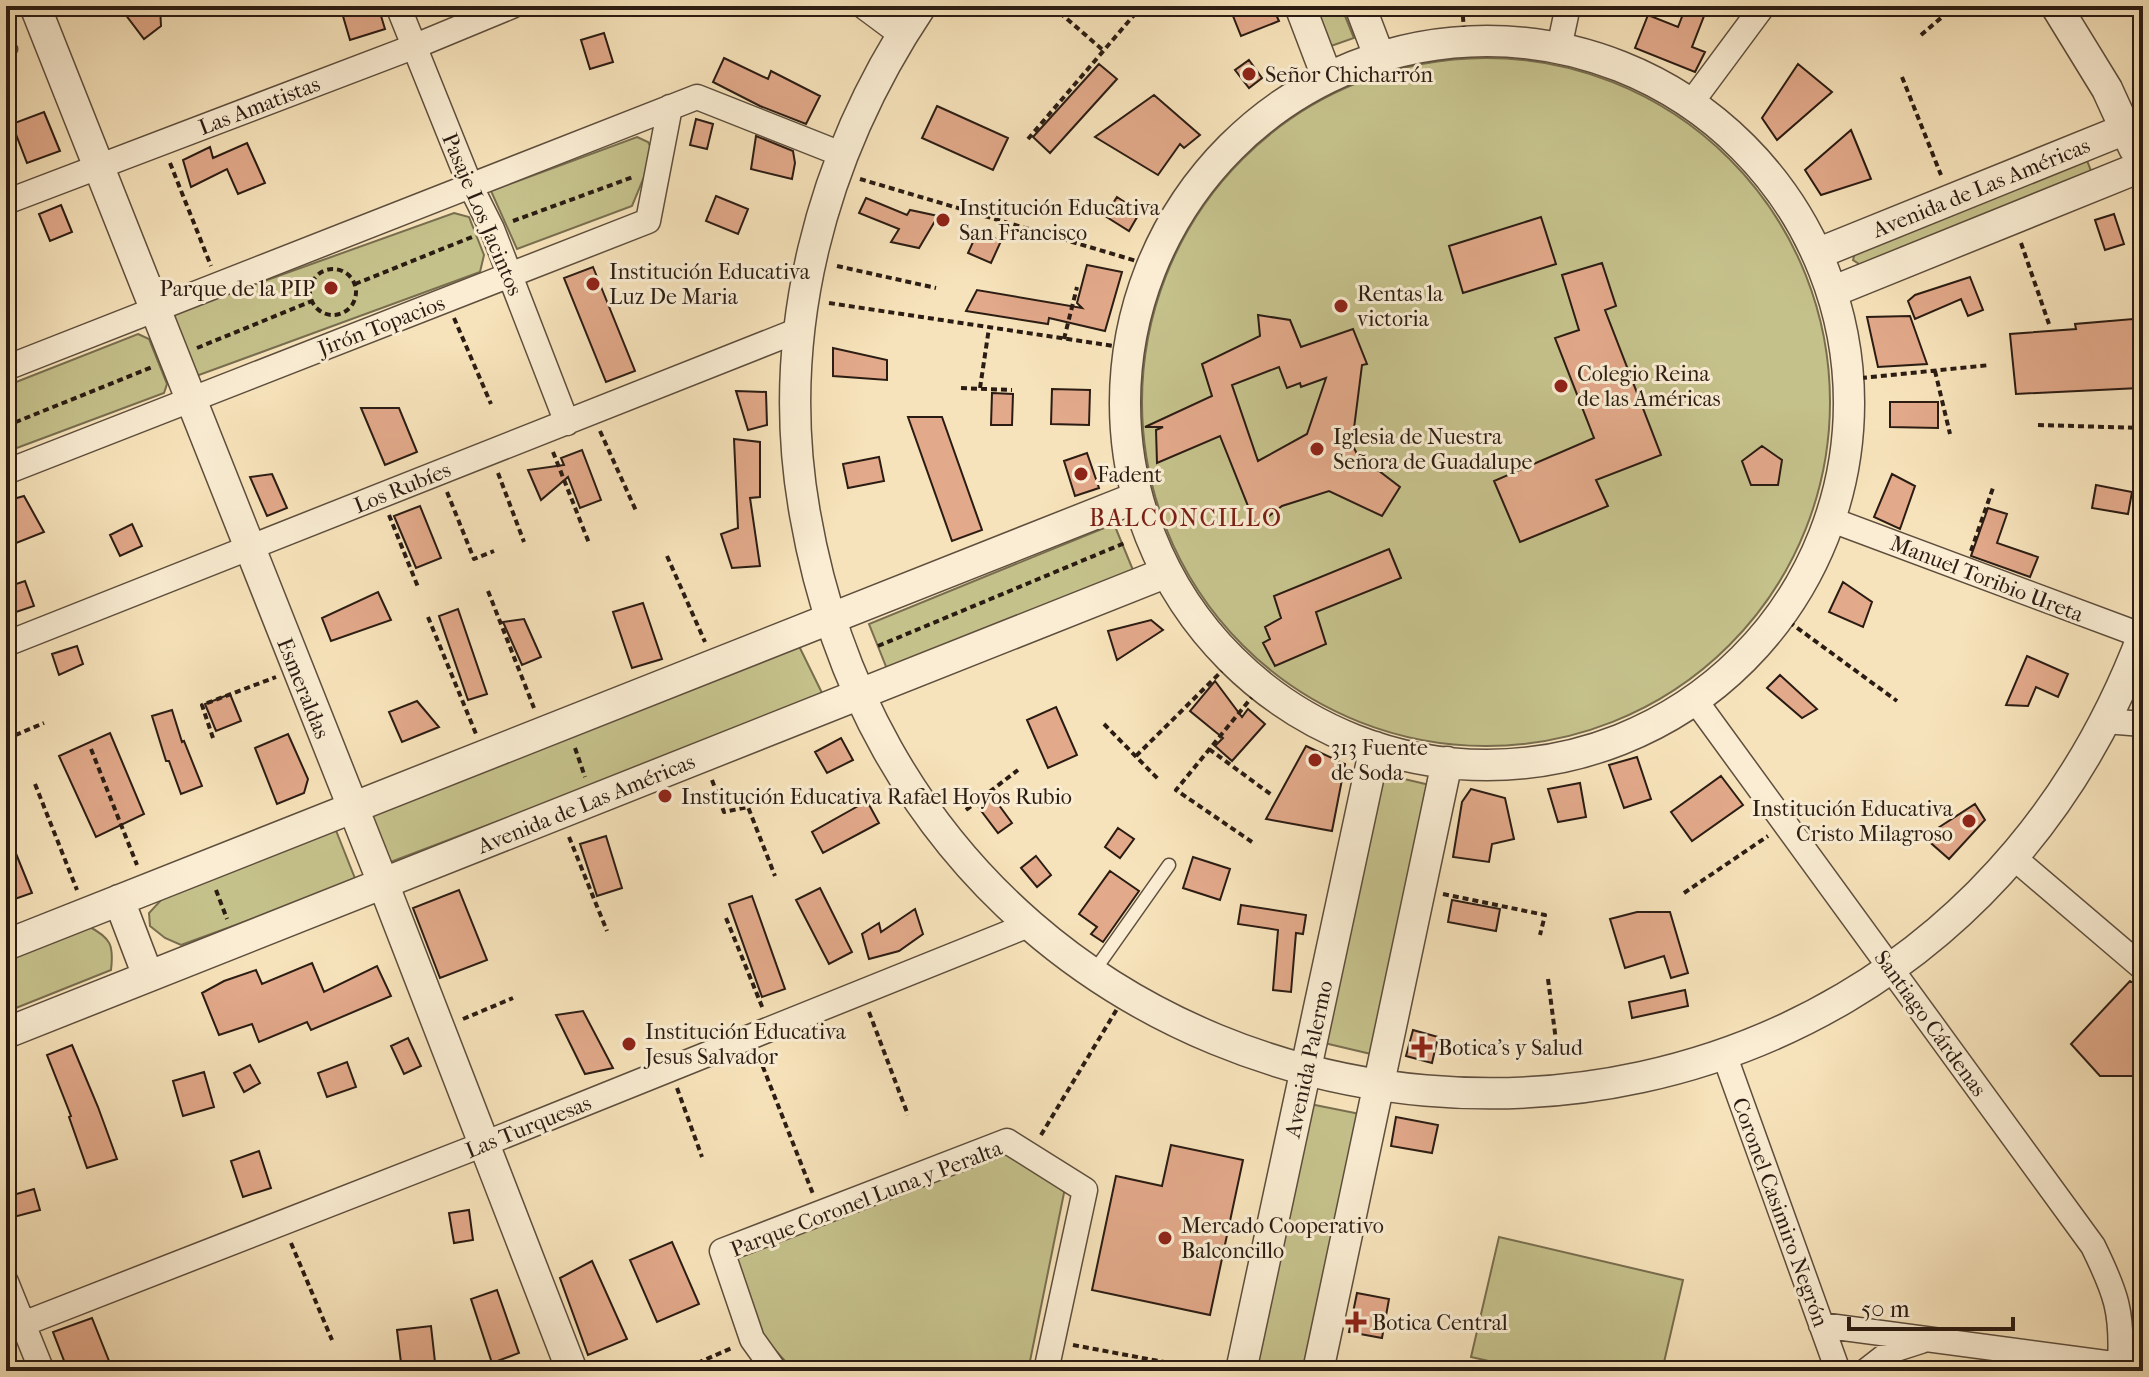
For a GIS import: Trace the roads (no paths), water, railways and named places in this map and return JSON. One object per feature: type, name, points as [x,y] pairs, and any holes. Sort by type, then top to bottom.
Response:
[{"type":"street","name":"Esmeraldas","points":[[35,6],[383,883],[572,1371]]},
{"type":"street","name":"Pasaje Los Jacintos","points":[[398,6],[470,185],[492,229],[556,427]]},
{"type":"street","name":"Las Amatistas","points":[[6,202],[413,47],[512,6]]},
{"type":"street","points":[[863,6],[902,35]]},
{"type":"street","points":[[921,6],[869,93],[838,163],[810,261],[799,330],[795,385],[801,494],[810,547],[828,619],[858,695],[888,751],[941,829],[969,863],[1031,924],[1126,994],[1213,1038],[1305,1071],[1379,1086],[1471,1095],[1563,1091],[1672,1071],[1724,1054],[1811,1016],[1891,967],[1935,934],[2013,857],[2055,803],[2105,721],[2143,636]]},
{"type":"street","points":[[1300,6],[1327,77]]},
{"type":"street","points":[[1360,6],[1379,56]]},
{"type":"street","points":[[1559,48],[1568,6]]},
{"type":"street","points":[[1691,103],[1763,6]]},
{"type":"street","points":[[2056,6],[2135,126],[2142,168]]},
{"type":"street","points":[[1465,41],[1512,41],[1559,48],[1606,60],[1650,79],[1691,103],[1737,139],[1776,181],[1819,253],[1842,318],[1851,379],[1850,427],[1844,474],[1832,520],[1810,570],[1781,616],[1746,657],[1695,700],[1638,732],[1577,753],[1513,764],[1447,762],[1375,747],[1315,722],[1261,686],[1232,661],[1195,619],[1165,573],[1135,498],[1125,449],[1123,398],[1127,348],[1136,306],[1150,265],[1193,189],[1253,124],[1327,77],[1379,56],[1465,41]]},
{"type":"street","points":[[6,368],[697,97],[838,163]]},
{"type":"street","name":"Jirón Topacios","points":[[6,472],[648,221],[670,107]]},
{"type":"street","name":"Avenida de Las Américas","points":[[1819,253],[2135,126]]},
{"type":"street","name":"Avenida de Las Américas","points":[[1834,291],[2142,168]]},
{"type":"street","name":"Los Rubíes","points":[[6,644],[799,330]]},
{"type":"street","points":[[6,945],[1135,498]]},
{"type":"street","name":"Manuel Toribio Ureta","points":[[1832,520],[2143,636]]},
{"type":"street","name":"Avenida de Las Américas","points":[[6,1033],[1165,573]]},
{"type":"street","name":"Santiago Cárdenas","points":[[1695,700],[2093,1246],[2114,1288],[2132,1366]]},
{"type":"street","points":[[2105,721],[2143,724]]},
{"type":"street","name":"Avenida Palermo","points":[[1241,1371],[1375,747]]},
{"type":"street","points":[[1318,1371],[1447,762]]},
{"type":"street","points":[[2013,857],[2143,968]]},
{"type":"street","points":[[119,900],[148,976]]},
{"type":"street","name":"Las Turquesas","points":[[23,1324],[484,1144],[1031,924]]},
{"type":"street","name":"Coronel Casimiro Negrón","points":[[1724,1054],[1838,1371]]},
{"type":"street","name":"Parque Coronel Luna y Peralta","points":[[775,1371],[752,1339],[722,1251],[1007,1141],[1085,1190],[1046,1371]]},
{"type":"street","points":[[6,1282],[42,1371]]},
{"type":"street","points":[[1821,1325],[2132,1366]]},
{"type":"street","points":[[1866,1371],[1893,1350],[1928,1339]]},
{"type":"lane","points":[[1094,973],[1169,865]]},
{"type":"place","name":"Señor Chicharrón","points":[[1249,74]]},
{"type":"place","name":"Institución Educativa San Francisco","points":[[943,220]]},
{"type":"place","name":"Institución Educativa Luz De Maria","points":[[593,284]]},
{"type":"place","name":"Parque de la PIP","points":[[331,288]]},
{"type":"place","name":"Rentas la victoria","points":[[1341,306]]},
{"type":"place","name":"Colegio Reina de las Américas","points":[[1561,386]]},
{"type":"place","name":"Iglesia de Nuestra Señora de Guadalupe","points":[[1317,449]]},
{"type":"place","name":"Fadent","points":[[1081,474]]},
{"type":"place","name":"313 Fuente de Soda","points":[[1315,760]]},
{"type":"place","name":"Institución Educativa Rafael Hoyos Rubio","points":[[665,796]]},
{"type":"place","name":"Institución Educativa Cristo Milagroso","points":[[1969,821]]},
{"type":"place","name":"Institución Educativa Jesus Salvador","points":[[629,1044]]},
{"type":"place","name":"Botica's y Salud","points":[[1422,1047]]},
{"type":"place","name":"Mercado Cooperativo Balconcillo","points":[[1165,1238]]},
{"type":"place","name":"Botica Central","points":[[1356,1322]]},
{"type":"district","name":"BALCONCILLO","points":[[1186,518]]}]
